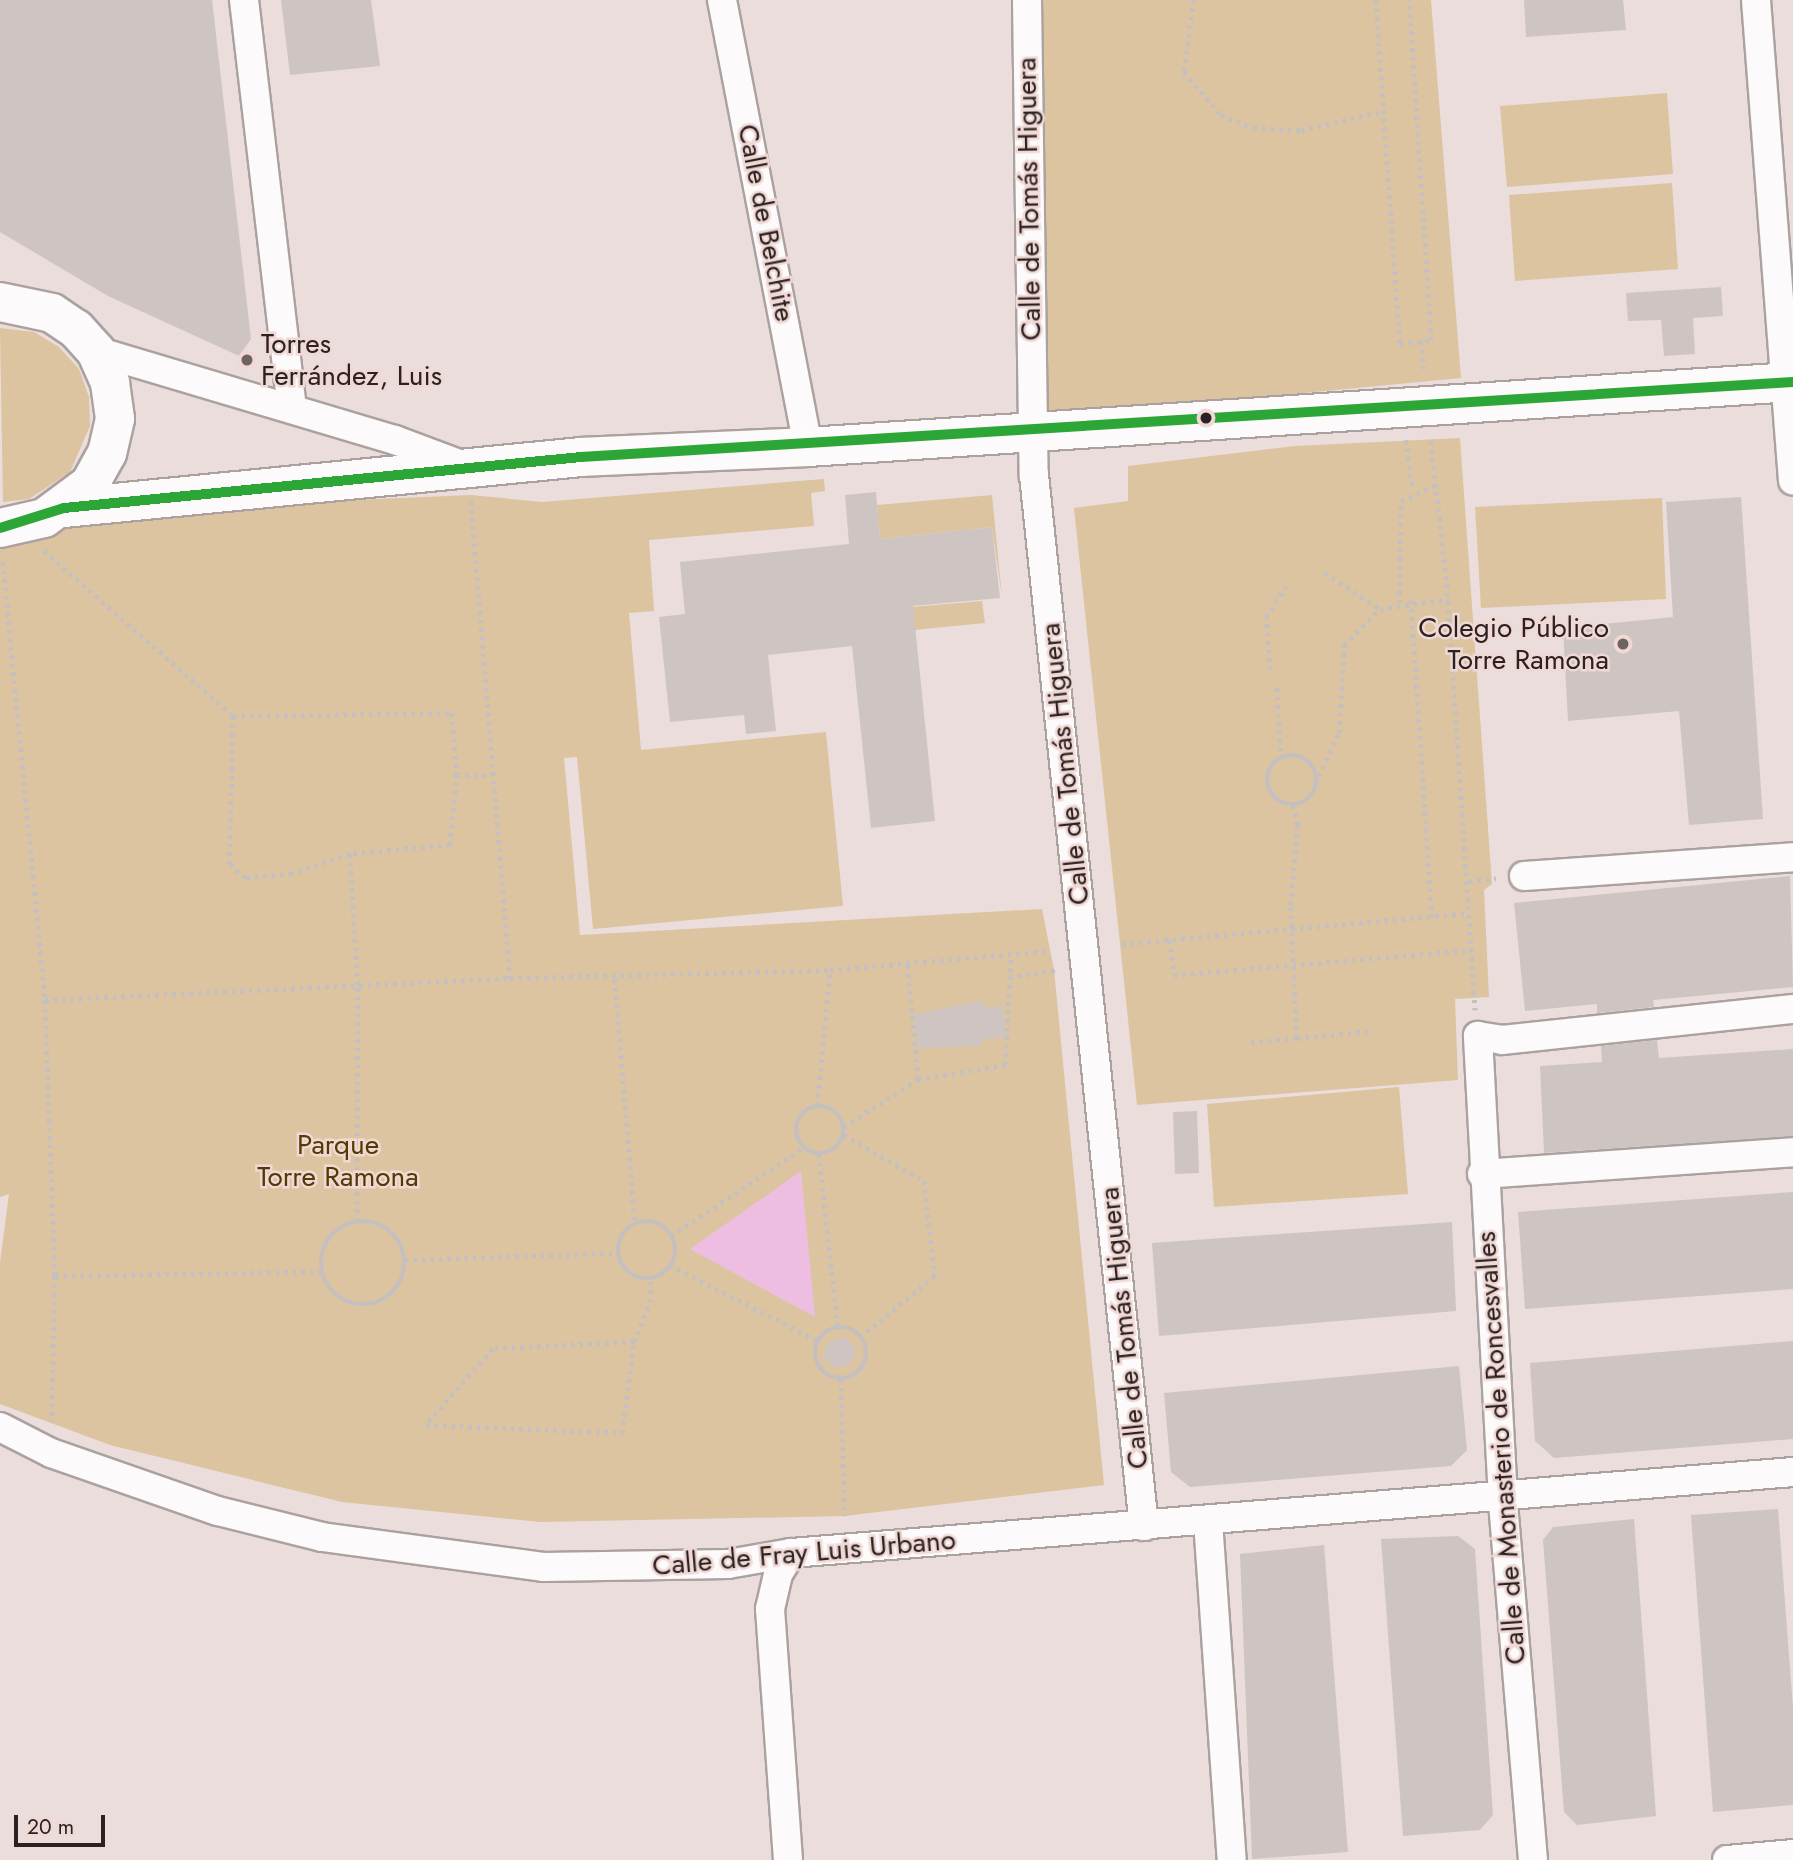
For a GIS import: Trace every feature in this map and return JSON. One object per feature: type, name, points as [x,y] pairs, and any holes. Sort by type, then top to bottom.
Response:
[{"type":"street","points":[[244,0],[292,408]]},
{"type":"street","name":"Calle de Belchite","points":[[722,0],[808,447]]},
{"type":"street","name":"Calle de Tomás Higuera","points":[[1027,0],[1031,433],[1144,1526]]},
{"type":"street","points":[[1756,0],[1789,382],[1793,481]]},
{"type":"street","points":[[0,302],[52,313],[96,351],[292,408],[469,481]]},
{"type":"street","points":[[1,541],[64,508],[90,484],[110,442],[115,419],[110,383],[96,351]]},
{"type":"street","points":[[64,508],[469,481],[808,447],[1789,382]]},
{"type":"street","points":[[1524,876],[1793,857]]},
{"type":"street","points":[[1478,1036],[1502,1040],[1793,1009]]},
{"type":"street","name":"Calle de Monasterio de Roncesvalles","points":[[1478,1036],[1482,1174],[1503,1499],[1533,1860]]},
{"type":"street","points":[[1482,1174],[1793,1152]]},
{"type":"street","name":"Calle de Fray Luis Urbano","points":[[0,1427],[121,1479],[322,1537],[543,1567],[728,1564],[791,1553],[1503,1499],[1793,1472]]},
{"type":"street","points":[[1208,1521],[1232,1860]]},
{"type":"street","points":[[788,1860],[770,1609],[778,1574],[791,1553]]},
{"type":"street","points":[[728,1564],[744,1574],[770,1609]]},
{"type":"street","points":[[1727,1860],[1793,1854]]},
{"type":"path","points":[[1194,0],[1184,72],[1221,116],[1254,128],[1301,130],[1383,111]]},
{"type":"path","points":[[1376,0],[1400,344],[1431,340],[1409,0]]},
{"type":"path","points":[[1421,341],[1424,369]]},
{"type":"path","points":[[1406,438],[1413,491]]},
{"type":"path","points":[[1431,441],[1448,599],[1478,1036]]},
{"type":"path","points":[[469,481],[510,978]]},
{"type":"path","points":[[1399,603],[1401,501],[1413,491],[1435,485]]},
{"type":"path","points":[[1,541],[45,1000],[55,1276],[52,1433]]},
{"type":"path","points":[[43,551],[233,716],[452,713],[457,774],[450,845],[350,853],[292,874],[245,878],[229,864],[233,716]]},
{"type":"path","points":[[1325,573],[1380,609]]},
{"type":"path","points":[[1270,670],[1266,617],[1286,586]]},
{"type":"path","points":[[1277,688],[1281,757],[1270,769],[1268,785],[1277,800],[1293,805],[1308,799],[1339,733],[1344,645],[1380,609],[1411,600],[1448,599]]},
{"type":"path","points":[[1411,600],[1432,916]]},
{"type":"path","points":[[1281,757],[1304,757],[1315,769],[1315,784]]},
{"type":"path","points":[[457,774],[492,776]]},
{"type":"path","points":[[1293,805],[1298,825],[1292,928],[1297,1038]]},
{"type":"path","points":[[350,853],[358,988],[357,1221]]},
{"type":"path","points":[[1469,881],[1492,878]]},
{"type":"path","points":[[1122,944],[1469,913]]},
{"type":"path","points":[[1170,940],[1174,975],[1471,950]]},
{"type":"path","points":[[45,1000],[358,988],[510,978],[615,979],[831,970],[1047,951]]},
{"type":"path","points":[[844,1127],[919,1079],[1005,1065],[1011,955]]},
{"type":"path","points":[[907,964],[919,1079]]},
{"type":"path","points":[[817,1105],[831,970]]},
{"type":"path","points":[[1009,977],[1055,970]]},
{"type":"path","points":[[615,979],[635,1223]]},
{"type":"path","points":[[1251,1042],[1373,1031]]},
{"type":"path","points":[[817,1105],[838,1113],[844,1127],[844,1135],[834,1149],[819,1154],[803,1148],[796,1125],[803,1112],[817,1105]]},
{"type":"path","points":[[844,1135],[924,1181],[935,1276],[861,1337]]},
{"type":"path","points":[[671,1237],[803,1148]]},
{"type":"path","points":[[819,1154],[838,1327]]},
{"type":"path","points":[[357,1221],[389,1229],[405,1260],[394,1291],[370,1304],[342,1300],[322,1272],[328,1239],[357,1221]]},
{"type":"path","points":[[654,1222],[671,1237],[676,1251],[670,1265],[651,1279],[626,1270],[618,1253],[621,1235],[635,1223],[654,1222]]},
{"type":"path","points":[[405,1260],[618,1253]]},
{"type":"path","points":[[670,1265],[818,1341]]},
{"type":"path","points":[[55,1276],[322,1272]]},
{"type":"path","points":[[634,1342],[493,1349],[426,1425],[622,1433],[634,1342],[650,1302],[651,1279]]},
{"type":"path","points":[[838,1327],[861,1337]]},
{"type":"path","points":[[838,1327],[818,1341],[815,1356],[821,1370],[841,1379],[857,1374],[866,1360],[861,1337]]},
{"type":"path","points":[[841,1379],[845,1517]]},
{"type":"green space","points":[[1043,0],[1431,0],[1461,378],[1045,418]]},
{"type":"green space","points":[[1667,93],[1673,174],[1507,187],[1500,106]]},
{"type":"green space","points":[[1672,183],[1678,269],[1515,281],[1509,195]]},
{"type":"green space","points":[[0,328],[34,332],[59,347],[79,369],[89,397],[90,426],[70,472],[29,499],[3,502]]},
{"type":"green space","points":[[1460,438],[1492,884],[1484,890],[1489,997],[1455,999],[1458,1080],[1137,1105],[1074,508],[1128,501],[1128,466],[1295,446]]},
{"type":"green space","name":"Parque Torre Ramona","points":[[824,479],[825,491],[811,493],[814,526],[649,540],[654,611],[629,613],[641,750],[826,732],[843,906],[593,929],[577,757],[564,758],[580,935],[1042,909],[1054,970],[1104,1485],[845,1516],[540,1522],[342,1502],[110,1445],[0,1404],[0,1262],[9,1194],[0,1197],[0,537],[236,505],[471,495],[542,502]]},
{"type":"green space","points":[[992,495],[1002,597],[992,527],[880,539],[877,505]]},
{"type":"green space","points":[[1662,498],[1666,599],[1481,608],[1475,507]]},
{"type":"green space","points":[[982,601],[985,623],[914,630],[912,607]]},
{"type":"green space","points":[[1399,1087],[1408,1194],[1214,1207],[1207,1104]]},
{"type":"shaded area","points":[[801,1171],[815,1317],[690,1249]]},
{"type":"building","points":[[0,0],[212,0],[251,339],[239,356],[108,296],[0,232]]},
{"type":"building","points":[[281,0],[371,0],[380,66],[290,75]]},
{"type":"building","points":[[1524,0],[1623,0],[1626,30],[1526,37]]},
{"type":"building","points":[[1721,287],[1723,316],[1693,318],[1695,354],[1664,356],[1661,320],[1628,321],[1626,293]]},
{"type":"building","points":[[876,492],[880,539],[992,527],[1000,598],[913,606],[935,821],[871,828],[852,646],[768,655],[776,731],[746,734],[744,715],[670,722],[659,617],[685,614],[680,562],[849,544],[845,495]]},
{"type":"building","points":[[1741,497],[1763,819],[1689,825],[1679,711],[1568,721],[1563,628],[1673,617],[1666,502]]},
{"type":"building","points":[[1790,876],[1793,987],[1653,1000],[1654,1007],[1597,1013],[1597,1004],[1525,1011],[1514,903]]},
{"type":"building","points":[[983,1000],[984,1008],[1003,1006],[1006,1037],[985,1039],[978,1046],[918,1048],[913,1015]]},
{"type":"building","points":[[1657,1040],[1659,1058],[1793,1049],[1793,1136],[1544,1153],[1540,1066],[1602,1062],[1601,1046]]},
{"type":"building","points":[[1197,1111],[1199,1173],[1175,1174],[1173,1112]]},
{"type":"building","points":[[1793,1192],[1793,1289],[1525,1309],[1518,1212]]},
{"type":"building","points":[[1452,1222],[1456,1311],[1159,1336],[1152,1243]]},
{"type":"building","points":[[847,1338],[856,1350],[851,1364],[834,1368],[823,1355],[830,1341]]},
{"type":"building","points":[[1793,1341],[1793,1439],[1554,1458],[1535,1441],[1530,1363]]},
{"type":"building","points":[[1459,1366],[1467,1450],[1451,1466],[1190,1487],[1171,1472],[1164,1393]]},
{"type":"building","points":[[1778,1509],[1793,1708],[1793,1805],[1713,1812],[1691,1515]]},
{"type":"building","points":[[1634,1519],[1656,1816],[1577,1825],[1564,1812],[1543,1540],[1553,1527]]},
{"type":"building","points":[[1458,1536],[1475,1549],[1493,1815],[1480,1830],[1403,1836],[1381,1539]]},
{"type":"building","points":[[1324,1545],[1348,1852],[1252,1859],[1240,1554]]},
{"type":"transit line","points":[[0,528],[64,508],[581,457],[1793,382]]},
{"type":"place","name":"Torres Ferrández, Luis","points":[[247,360]]},
{"type":"place","name":"Colegio Público Torre Ramona","points":[[1623,644]]}]
